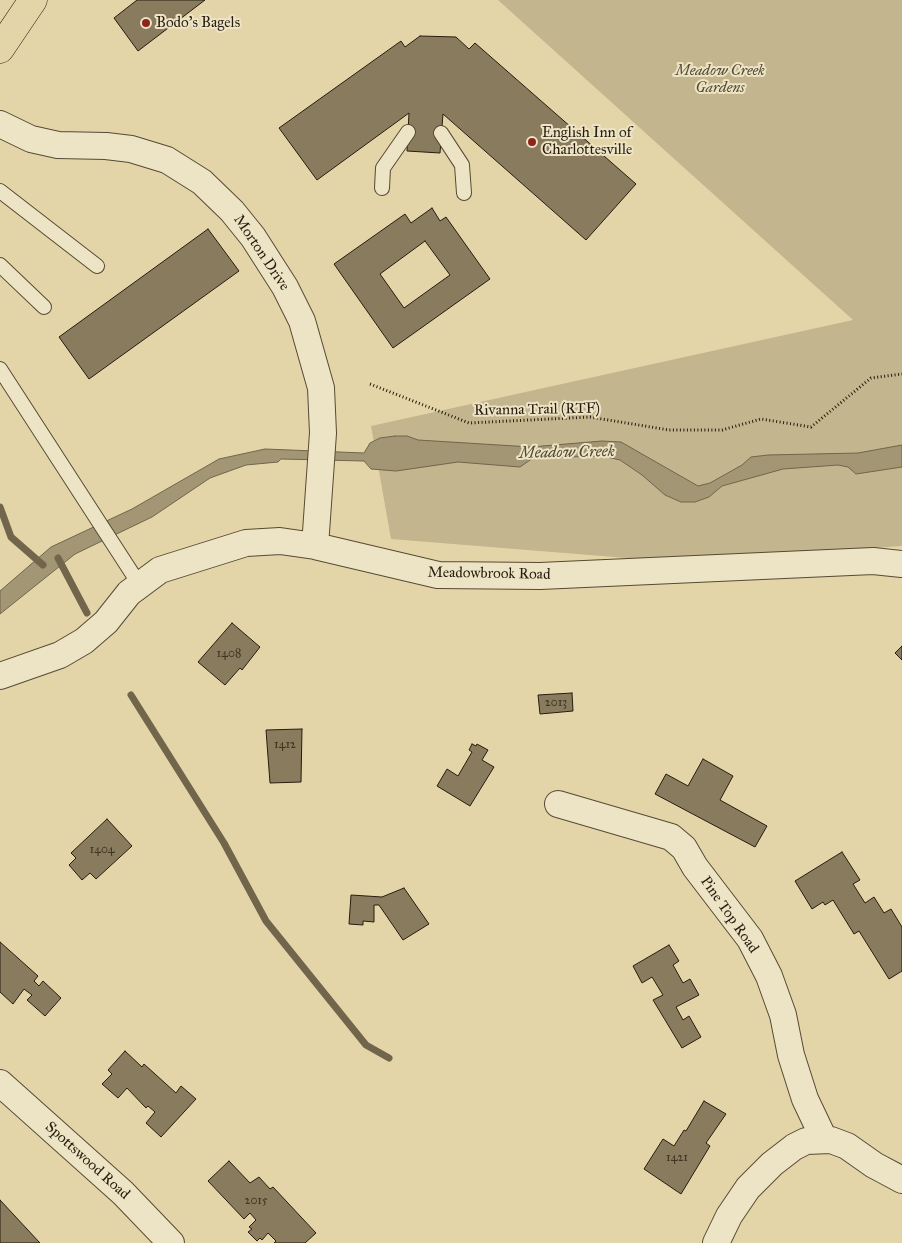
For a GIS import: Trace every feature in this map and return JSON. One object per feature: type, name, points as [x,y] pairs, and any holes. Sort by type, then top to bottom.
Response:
[{"type":"main road","points":[[0,49],[33,0]]},
{"type":"street","name":"Morton Drive","points":[[0,124],[31,139],[58,145],[106,146],[131,149],[167,160],[202,182],[232,211],[254,237],[285,287],[302,321],[320,388],[323,432],[315,546]]},
{"type":"street","name":"Meadowbrook Road","points":[[0,676],[60,655],[84,641],[106,622],[139,584],[169,566],[246,543],[280,541],[315,546],[438,575],[540,576],[873,561],[902,564]]},
{"type":"street","name":"Pine Top Road","points":[[558,804],[670,837],[684,848],[695,867],[750,939],[769,976],[783,1015],[791,1055],[805,1099],[824,1140]]},
{"type":"street","name":"Spottswood Road","points":[[0,1083],[123,1193],[171,1243]]},
{"type":"street","points":[[716,1243],[729,1216],[748,1188],[772,1164],[794,1147],[806,1141],[824,1140],[847,1146],[874,1166],[902,1180]]},
{"type":"lane","points":[[382,188],[383,168],[408,132]]},
{"type":"lane","points":[[441,134],[462,165],[464,193]]},
{"type":"lane","points":[[0,192],[97,266]]},
{"type":"lane","points":[[0,265],[44,306]]},
{"type":"lane","points":[[0,369],[139,584]]},
{"type":"path","name":"Rivanna Trail (RTF)","points":[[370,384],[469,423],[590,417],[669,430],[722,430],[762,419],[811,427],[871,378],[902,374]]},
{"type":"green space","name":"Meadow Creek Gardens","points":[[498,0],[902,0],[902,546],[676,562],[391,539],[371,426],[853,320]]},
{"type":"water","name":"Meadow Creek","points":[[407,436],[418,440],[531,447],[602,441],[621,442],[698,486],[710,483],[742,465],[751,457],[768,455],[858,453],[902,445],[902,467],[856,474],[848,467],[838,465],[783,469],[722,486],[709,497],[695,502],[681,502],[665,495],[642,475],[620,460],[603,456],[533,458],[520,467],[458,462],[396,471],[371,469],[364,461],[281,459],[278,462],[246,465],[210,478],[152,517],[75,554],[0,614],[0,591],[51,547],[132,509],[219,459],[265,449],[364,453],[370,443],[380,438]]},
{"type":"building","name":"Bodo's Bagels","points":[[137,0],[205,0],[138,51],[114,18]]},
{"type":"building","name":"English Inn of Charlottesville","points":[[420,36],[456,37],[469,49],[475,43],[636,184],[586,240],[443,114],[440,153],[407,151],[409,113],[317,180],[279,128],[401,41],[405,47]]},
{"type":"building","points":[[432,208],[440,221],[446,217],[490,279],[393,348],[334,264],[405,214],[411,223]],"holes":[[[425,241],[450,275],[404,308],[380,274]]]},
{"type":"building","points":[[208,229],[239,271],[89,379],[59,337]]},
{"type":"building","points":[[232,623],[260,647],[242,670],[240,668],[225,685],[198,662]]},
{"type":"building","points":[[902,646],[902,660],[895,653]]},
{"type":"building","points":[[572,693],[573,711],[540,714],[538,695]]},
{"type":"building","points":[[302,729],[301,782],[270,783],[266,730]]},
{"type":"building","points":[[472,744],[476,746],[477,744],[488,750],[482,760],[494,767],[470,806],[437,786],[447,769],[458,776],[472,752],[469,750]]},
{"type":"building","points":[[703,759],[733,776],[720,800],[767,826],[755,847],[655,794],[666,774],[688,786]]},
{"type":"building","points":[[107,819],[132,846],[96,879],[90,873],[82,880],[69,865],[76,858],[71,853]]},
{"type":"building","points":[[842,852],[860,880],[853,884],[865,903],[874,897],[884,913],[891,909],[902,927],[902,971],[889,979],[859,931],[854,934],[833,900],[825,905],[823,902],[812,909],[795,881]]},
{"type":"building","points":[[404,888],[429,924],[403,940],[379,905],[374,905],[374,922],[363,921],[363,925],[349,924],[351,895],[382,897]]},
{"type":"building","points":[[0,942],[38,976],[34,981],[39,986],[43,981],[61,998],[45,1016],[27,1000],[32,995],[24,989],[13,1004],[0,992]]},
{"type":"building","points":[[669,945],[679,961],[673,965],[683,983],[690,979],[699,995],[676,1007],[683,1020],[689,1016],[701,1037],[682,1048],[653,1000],[663,995],[652,977],[642,983],[633,966]]},
{"type":"building","points":[[125,1051],[142,1067],[144,1064],[176,1093],[181,1086],[196,1099],[161,1137],[146,1123],[155,1112],[148,1106],[146,1108],[127,1088],[118,1098],[102,1084],[112,1074],[108,1070]]},
{"type":"building","points":[[704,1101],[726,1114],[706,1143],[710,1146],[681,1194],[644,1169],[663,1139],[674,1146],[684,1130],[686,1131]]},
{"type":"building","points":[[229,1161],[250,1183],[259,1177],[270,1189],[273,1187],[316,1233],[305,1243],[274,1243],[276,1241],[268,1233],[262,1240],[260,1238],[257,1241],[248,1232],[252,1229],[249,1227],[256,1220],[250,1213],[244,1219],[208,1181]]},
{"type":"building","points":[[0,1200],[40,1243],[0,1243]]},
{"type":"waterway","points":[[0,507],[11,537],[43,565]]},
{"type":"waterway","points":[[58,558],[87,613]]},
{"type":"waterway","points":[[131,695],[224,843],[266,921],[366,1045],[389,1058]]},
{"type":"place","name":"Bodo's Bagels","points":[[146,23]]},
{"type":"place","name":"English Inn of Charlottesville","points":[[532,142]]}]
